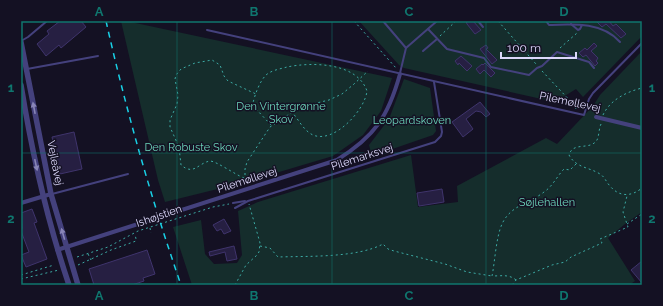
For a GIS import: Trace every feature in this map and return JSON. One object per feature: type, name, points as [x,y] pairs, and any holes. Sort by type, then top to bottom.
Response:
[{"type":"street","name":"Vejleåvej","points":[[21,42],[23,70],[51,194],[78,285]]},
{"type":"street","name":"Pilemøllevej","points":[[57,250],[337,160],[363,142],[380,122],[394,95],[400,74]]},
{"type":"street","name":"Vejleåvej","points":[[21,86],[42,196],[57,250],[69,285]]},
{"type":"street","name":"Pilemøllevej","points":[[596,117],[642,128]]},
{"type":"street","points":[[21,204],[51,194]]},
{"type":"lane","points":[[21,42],[28,38],[47,21]]},
{"type":"lane","points":[[383,21],[406,48]]},
{"type":"lane","points":[[400,74],[406,48],[437,21]]},
{"type":"lane","points":[[478,21],[483,28]]},
{"type":"lane","points":[[546,21],[549,24],[588,25],[612,34],[620,42]]},
{"type":"lane","points":[[571,24],[578,30],[582,25]]},
{"type":"lane","points":[[428,29],[447,49],[484,58],[491,67],[529,75],[537,68],[542,66],[557,52],[589,62],[594,68]]},
{"type":"lane","name":"Pilemøllevej","points":[[207,30],[584,115],[589,99],[593,93],[642,43]]},
{"type":"lane","points":[[423,51],[437,39]]},
{"type":"lane","points":[[23,70],[98,56]]},
{"type":"lane","name":"Pilemarksvej","points":[[234,208],[248,201],[435,142],[441,136],[442,132],[434,82]]},
{"type":"lane","points":[[51,194],[128,174]]},
{"type":"lane","points":[[233,203],[248,201]]},
{"type":"path","points":[[354,21],[395,66],[400,74]]},
{"type":"path","points":[[437,39],[454,22]]},
{"type":"path","points":[[557,52],[577,33],[578,30]]},
{"type":"path","points":[[244,178],[229,171],[216,162],[206,162],[194,169],[189,169],[181,164],[179,147],[170,127],[170,120],[178,100],[175,79],[178,72],[184,67],[207,60],[212,60],[220,65],[224,76],[228,81],[256,94]]},
{"type":"path","points":[[271,126],[253,103],[263,79],[268,73],[274,70],[298,65],[320,64],[350,72],[366,88],[367,94],[352,119],[336,132],[322,136],[310,134],[292,112]]},
{"type":"path","points":[[245,190],[244,178],[247,162],[271,126],[292,112],[308,104],[334,98],[348,90],[371,67]]},
{"type":"path","points":[[642,88],[633,90],[612,102],[606,108],[597,140],[591,146],[574,148],[569,155],[576,164],[600,174],[616,192],[627,195],[633,194],[642,188]]},
{"type":"path","points":[[492,276],[502,223],[510,212],[520,204],[536,198],[545,192],[556,181],[564,169],[570,170],[576,164]]},
{"type":"path","points":[[627,195],[623,212],[627,224]]},
{"type":"path","points":[[235,285],[246,265],[259,252],[260,246],[248,201]]},
{"type":"path","name":"Ishøjstien","points":[[77,257],[108,247],[134,233],[150,227],[213,207],[233,203]]},
{"type":"path","points":[[512,285],[516,280],[552,265],[565,262],[571,257],[602,243],[600,239],[628,227],[627,224],[642,214]]},
{"type":"path","points":[[150,227],[152,233]]},
{"type":"path","points":[[73,268],[136,241],[134,233]]},
{"type":"path","points":[[260,246],[270,248],[278,257],[322,256],[359,252],[376,248],[384,244],[388,249],[445,264],[467,272],[492,276],[508,276],[516,280]]},
{"type":"path","points":[[88,253],[91,260]]},
{"type":"path","points":[[21,275],[54,265]]},
{"type":"path","points":[[45,268],[47,273]]},
{"type":"path","points":[[21,279],[63,269]]},
{"type":"green space","points":[[121,21],[392,78],[381,111],[363,135],[333,156],[242,183],[165,202],[158,180]]},
{"type":"green space","points":[[359,21],[642,21],[642,36],[583,97],[576,89],[555,102],[404,68],[399,65]]},
{"type":"green space","name":"Søjlehallen","points":[[642,51],[642,212],[608,238],[635,281],[629,285],[192,285],[173,227],[201,220],[205,254],[214,264],[237,263],[242,255],[238,211],[258,202],[411,155],[418,207],[458,202],[457,186],[546,138],[557,144],[593,106],[600,95]]},
{"type":"green space","name":"Leopardskoven","points":[[404,79],[430,88],[436,131],[433,135],[372,156],[369,145],[389,119]]},
{"type":"building","points":[[60,21],[81,21],[86,27],[61,48],[59,45],[46,56],[37,44],[49,34],[47,31]]},
{"type":"building","points":[[466,21],[473,21],[481,30],[475,34]]},
{"type":"building","points":[[596,21],[609,21],[613,26],[616,24],[626,34],[621,38],[606,24],[602,27]]},
{"type":"building","points":[[594,43],[597,46],[591,51],[598,58],[596,61],[598,63],[595,66],[586,55],[583,57],[579,53],[585,48],[587,50]]},
{"type":"building","points":[[486,45],[488,48],[486,49],[497,60],[492,64],[480,49]]},
{"type":"building","points":[[461,56],[472,66],[467,71],[455,61]]},
{"type":"building","points":[[485,63],[495,73],[491,77],[484,70],[480,74],[476,69]]},
{"type":"building","points":[[480,102],[490,114],[486,117],[481,112],[476,111],[466,119],[473,129],[463,137],[452,122]]},
{"type":"building","points":[[74,132],[82,169],[60,174],[52,137]]},
{"type":"building","points":[[442,189],[444,202],[419,206],[417,193]]},
{"type":"building","points":[[32,209],[37,222],[34,223],[47,259],[26,267],[21,255],[29,252],[21,231],[21,213]]},
{"type":"building","points":[[224,219],[231,231],[224,234],[221,229],[217,231],[213,225]]},
{"type":"building","points":[[234,246],[237,259],[227,261],[225,252],[210,256],[209,252]]},
{"type":"building","points":[[147,250],[155,274],[143,278],[144,281],[132,285],[94,285],[89,269]]},
{"type":"building","points":[[642,261],[642,283],[631,270]]},
{"type":"railway","points":[[106,21],[140,154],[159,220],[181,285]]},
{"type":"park label","name":"Den Vintergrønne Skov","points":[[281,112]]},
{"type":"park label","name":"Den Robuste Skov","points":[[191,147]]}]
